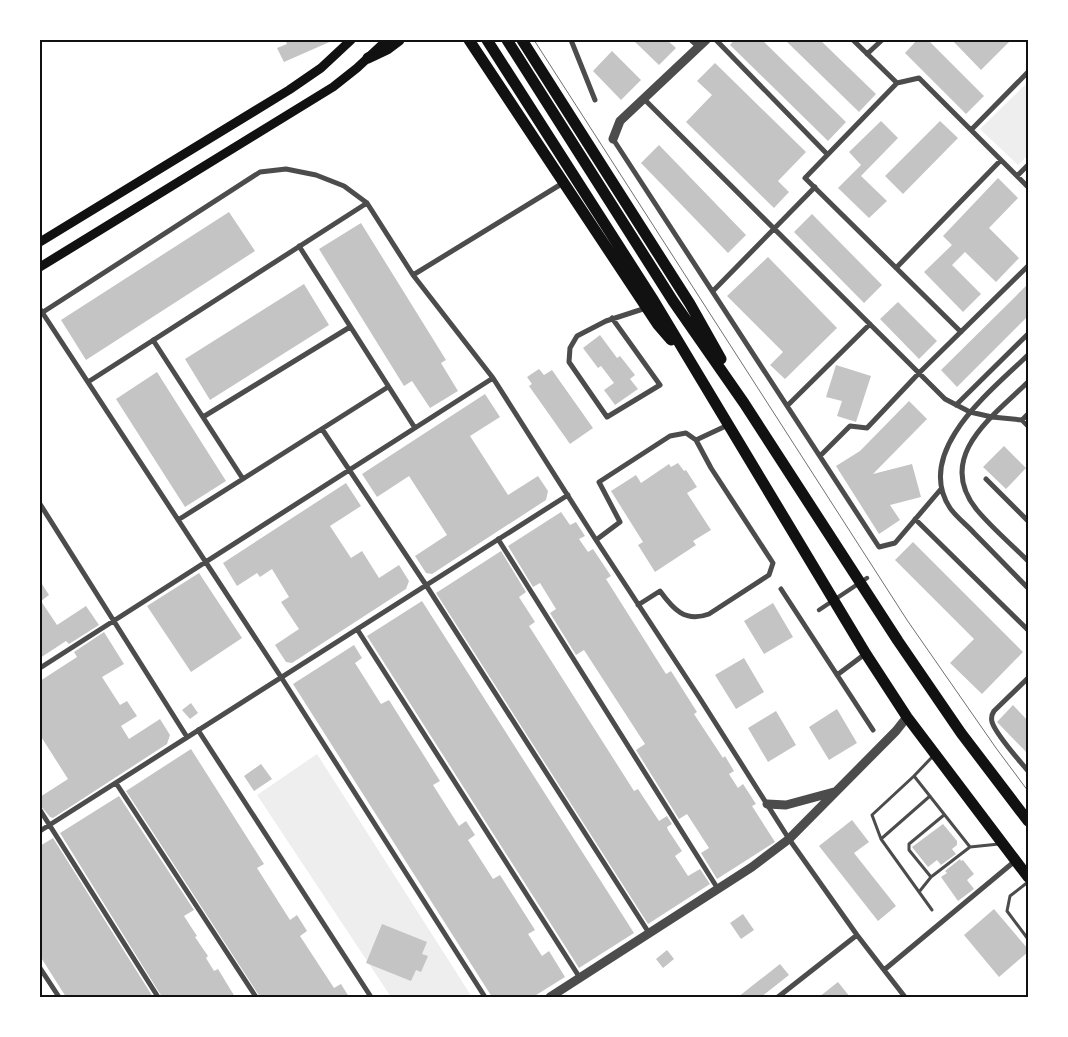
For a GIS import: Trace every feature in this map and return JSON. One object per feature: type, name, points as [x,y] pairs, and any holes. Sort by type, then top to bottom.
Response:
[{"type":"highway","points":[[368,58],[387,49],[399,40]]},
{"type":"highway","points":[[469,40],[646,308],[671,341],[688,357]]},
{"type":"highway","points":[[487,40],[688,357],[866,654],[934,755],[1028,877]]},
{"type":"highway","points":[[507,40],[673,300],[744,403],[916,667],[961,733],[1028,821]]},
{"type":"highway","points":[[522,40],[690,304],[744,403]]},
{"type":"main road","points":[[40,242],[289,90],[321,68],[351,40]]},
{"type":"main road","points":[[40,267],[333,87],[387,40]]},
{"type":"street","points":[[571,40],[595,100]]},
{"type":"street","points":[[691,40],[699,47]]},
{"type":"street","points":[[706,40],[620,122],[613,139],[879,547],[895,542],[941,489]]},
{"type":"street","points":[[716,40],[827,154]]},
{"type":"street","points":[[853,40],[897,82]]},
{"type":"street","points":[[867,54],[882,40]]},
{"type":"street","points":[[972,130],[1028,72]]},
{"type":"street","points":[[961,332],[804,178],[897,82],[919,78],[1028,187]]},
{"type":"street","points":[[644,99],[946,399],[970,412],[992,417],[1022,420],[1028,426]]},
{"type":"street","points":[[896,268],[1001,160]]},
{"type":"street","points":[[1017,176],[1028,165]]},
{"type":"street","points":[[485,997],[281,677],[41,312],[260,172],[286,169],[316,175],[344,186],[366,203],[413,275],[493,378],[638,605],[700,697],[789,839],[857,935],[905,997]]},
{"type":"street","points":[[413,275],[563,183]]},
{"type":"street","points":[[713,291],[814,188]]},
{"type":"street","points":[[88,382],[366,203]]},
{"type":"street","points":[[299,246],[415,428]]},
{"type":"street","points":[[820,456],[850,426],[867,428],[919,373],[1028,266]]},
{"type":"street","points":[[612,318],[660,385],[607,417],[569,362],[570,348],[577,336],[612,318],[646,308]]},
{"type":"street","points":[[788,406],[870,324]]},
{"type":"street","points":[[203,418],[350,327]]},
{"type":"street","points":[[956,405],[1028,334]]},
{"type":"street","points":[[153,340],[243,479]]},
{"type":"street","points":[[1028,355],[970,412],[954,433],[946,450],[941,469],[941,489],[951,509],[1028,588]]},
{"type":"street","points":[[40,668],[493,378]]},
{"type":"street","points":[[1028,382],[975,435],[964,456],[961,476],[966,494],[977,510],[1028,561]]},
{"type":"street","points":[[178,520],[388,387]]},
{"type":"street","points":[[1022,420],[1028,414]]},
{"type":"street","points":[[696,440],[728,425]]},
{"type":"street","points":[[322,429],[426,585],[649,933]]},
{"type":"street","points":[[596,540],[620,522],[599,482],[670,436],[686,433],[696,440],[711,468],[773,563],[772,569],[769,576],[700,618],[689,617],[680,613],[668,603],[660,591],[638,605]]},
{"type":"street","points":[[986,479],[1028,520]]},
{"type":"street","points":[[40,831],[568,495]]},
{"type":"street","points":[[41,508],[187,738]]},
{"type":"street","points":[[915,519],[1028,630]]},
{"type":"street","points":[[498,540],[718,888]]},
{"type":"street","points":[[819,610],[867,578]]},
{"type":"street","points":[[781,589],[873,730]]},
{"type":"street","points":[[357,629],[580,978]]},
{"type":"street","points":[[837,675],[866,654]]},
{"type":"street","points":[[1028,678],[994,710],[992,716],[992,722],[996,731],[1028,771]]},
{"type":"street","points":[[550,997],[752,867],[789,839],[896,731],[907,717]]},
{"type":"street","points":[[198,730],[371,997]]},
{"type":"street","points":[[116,783],[256,997]]},
{"type":"street","points":[[767,804],[786,805],[837,791]]},
{"type":"street","points":[[40,810],[158,997]]},
{"type":"street","points":[[884,970],[1016,861]]},
{"type":"street","points":[[778,997],[857,935]]},
{"type":"street","points":[[40,968],[59,997]]},
{"type":"lane","points":[[932,910],[881,840],[872,818],[872,813],[914,776],[934,755]]},
{"type":"lane","points":[[914,776],[970,847]]},
{"type":"lane","points":[[881,840],[930,796]]},
{"type":"lane","points":[[931,877],[909,850],[909,847],[912,841],[944,814]]},
{"type":"lane","points":[[919,892],[931,877],[970,847],[1002,844]]},
{"type":"lane","points":[[1028,882],[1010,896],[1007,911],[1028,939]]},
{"type":"shaded area","points":[[1028,82],[1028,155],[1018,165],[980,129]]},
{"type":"shaded area","points":[[317,754],[472,997],[391,997],[257,795]]},
{"type":"building","points":[[285,40],[334,40],[284,62],[277,48],[287,44]]},
{"type":"building","points":[[633,40],[667,40],[676,48],[659,65]]},
{"type":"building","points":[[734,40],[762,40],[846,122],[828,141],[730,45]]},
{"type":"building","points":[[785,40],[820,40],[876,94],[859,112]]},
{"type":"building","points":[[917,40],[928,40],[984,96],[966,114],[905,53]]},
{"type":"building","points":[[952,40],[1011,40],[981,70]]},
{"type":"building","points":[[612,51],[641,80],[621,100],[593,71]]},
{"type":"building","points":[[715,63],[806,152],[778,181],[789,192],[774,208],[686,122],[712,95],[697,81]]},
{"type":"building","points":[[881,121],[898,138],[861,176],[887,201],[869,218],[838,188],[861,165],[849,152]]},
{"type":"building","points":[[940,121],[958,138],[903,194],[885,176]]},
{"type":"building","points":[[659,145],[746,235],[728,253],[641,163]]},
{"type":"building","points":[[998,178],[1018,198],[989,228],[1019,258],[996,282],[965,252],[952,265],[981,294],[963,312],[924,272],[952,245],[943,236]]},
{"type":"building","points":[[229,212],[255,251],[86,360],[61,320]]},
{"type":"building","points":[[812,214],[882,285],[864,303],[794,232]]},
{"type":"building","points":[[361,223],[446,360],[441,363],[458,391],[430,408],[412,381],[404,386],[319,249]]},
{"type":"building","points":[[768,257],[837,328],[785,379],[770,365],[783,352],[727,296]]},
{"type":"building","points":[[304,284],[329,325],[210,400],[185,359]]},
{"type":"building","points":[[1028,284],[1028,316],[957,387],[941,370]]},
{"type":"building","points":[[898,302],[937,341],[919,359],[880,319]]},
{"type":"building","points":[[600,335],[617,358],[620,356],[635,375],[630,379],[638,389],[615,405],[604,390],[614,383],[601,366],[598,368],[583,348]]},
{"type":"building","points":[[836,365],[871,376],[856,422],[837,416],[842,401],[826,397]]},
{"type":"building","points":[[539,369],[544,375],[552,370],[593,428],[570,444],[529,386],[532,384],[527,377]]},
{"type":"building","points":[[157,372],[226,481],[185,507],[116,399]]},
{"type":"building","points":[[485,394],[500,417],[470,436],[508,495],[538,476],[548,491],[546,500],[432,574],[426,573],[415,556],[447,535],[409,476],[377,497],[362,474]]},
{"type":"building","points":[[909,401],[927,419],[873,474],[912,464],[921,497],[890,505],[900,520],[879,534],[836,466],[860,451]]},
{"type":"building","points":[[1004,446],[1026,468],[1006,489],[983,467]]},
{"type":"building","points":[[678,463],[684,471],[686,470],[697,487],[687,493],[711,530],[693,541],[696,545],[655,572],[638,545],[643,542],[611,491],[636,475],[641,483],[669,464],[671,467]]},
{"type":"building","points":[[346,483],[361,506],[330,526],[351,558],[362,551],[379,578],[399,565],[409,581],[406,589],[292,663],[286,662],[275,645],[299,629],[281,602],[289,597],[272,569],[260,577],[257,573],[237,586],[223,563]]},
{"type":"building","points":[[561,512],[570,525],[576,522],[585,536],[579,539],[588,552],[593,549],[611,576],[606,579],[666,674],[671,671],[697,712],[694,714],[723,758],[725,756],[734,771],[729,774],[738,788],[743,784],[756,804],[752,806],[775,842],[717,879],[701,853],[709,848],[687,814],[679,819],[636,750],[645,744],[584,650],[576,655],[550,613],[556,609],[540,583],[533,587],[508,546]]},
{"type":"building","points":[[913,542],[1023,652],[982,694],[950,663],[974,639],[895,560]]},
{"type":"building","points":[[501,551],[526,592],[519,597],[535,622],[529,626],[634,791],[638,789],[659,821],[667,816],[672,824],[667,827],[668,830],[682,851],[675,856],[688,876],[700,869],[710,884],[648,924],[436,593]]},
{"type":"building","points":[[199,573],[242,638],[191,672],[147,606]]},
{"type":"building","points":[[40,581],[49,595],[41,601],[57,625],[86,606],[99,625],[69,644],[66,641],[40,658]]},
{"type":"building","points":[[422,601],[634,933],[579,968],[367,636]]},
{"type":"building","points":[[773,603],[793,637],[764,654],[744,621]]},
{"type":"building","points":[[104,632],[124,664],[102,677],[120,705],[127,701],[137,716],[121,726],[129,739],[160,719],[170,735],[167,744],[53,818],[40,805],[40,797],[68,779],[40,735],[40,681],[77,657],[74,652]]},
{"type":"building","points":[[354,645],[362,658],[355,663],[381,704],[389,700],[440,781],[433,785],[459,826],[466,821],[475,835],[468,840],[493,879],[500,875],[535,930],[528,934],[542,956],[549,951],[565,977],[533,997],[492,997],[293,684]]},
{"type":"building","points":[[744,658],[764,692],[736,709],[715,675]]},
{"type":"building","points":[[191,703],[198,713],[190,719],[182,710]]},
{"type":"building","points":[[1013,705],[1028,721],[1028,754],[997,722]]},
{"type":"building","points":[[837,709],[857,743],[829,760],[809,727]]},
{"type":"building","points":[[776,711],[796,745],[768,762],[748,728]]},
{"type":"building","points":[[191,749],[264,864],[257,868],[290,920],[297,915],[307,931],[300,936],[334,988],[341,984],[349,997],[260,997],[126,791]]},
{"type":"building","points":[[261,764],[272,779],[254,791],[244,776]]},
{"type":"building","points":[[119,796],[194,910],[184,916],[208,956],[206,958],[214,971],[218,969],[235,997],[162,997],[60,833]]},
{"type":"building","points":[[852,820],[869,842],[854,853],[896,906],[878,921],[819,846]]},
{"type":"building","points":[[943,824],[957,841],[957,845],[952,849],[956,854],[941,865],[937,860],[928,867],[912,847]]},
{"type":"building","points":[[53,838],[153,997],[66,997],[40,956],[40,846]]},
{"type":"building","points":[[960,859],[961,861],[963,860],[974,874],[967,880],[974,889],[958,901],[941,877],[947,873],[945,871]]},
{"type":"building","points":[[994,909],[1028,949],[1028,952],[999,977],[964,935]]},
{"type":"building","points":[[743,914],[754,930],[741,939],[730,923]]},
{"type":"building","points":[[382,924],[427,942],[422,954],[428,956],[421,972],[416,970],[411,981],[366,963]]},
{"type":"building","points":[[667,950],[674,959],[663,968],[656,959]]},
{"type":"building","points":[[780,964],[789,975],[761,997],[738,997]]},
{"type":"building","points":[[838,982],[850,997],[819,997]]},
{"type":"tram line","points":[[534,40],[907,620],[1028,791]]}]
